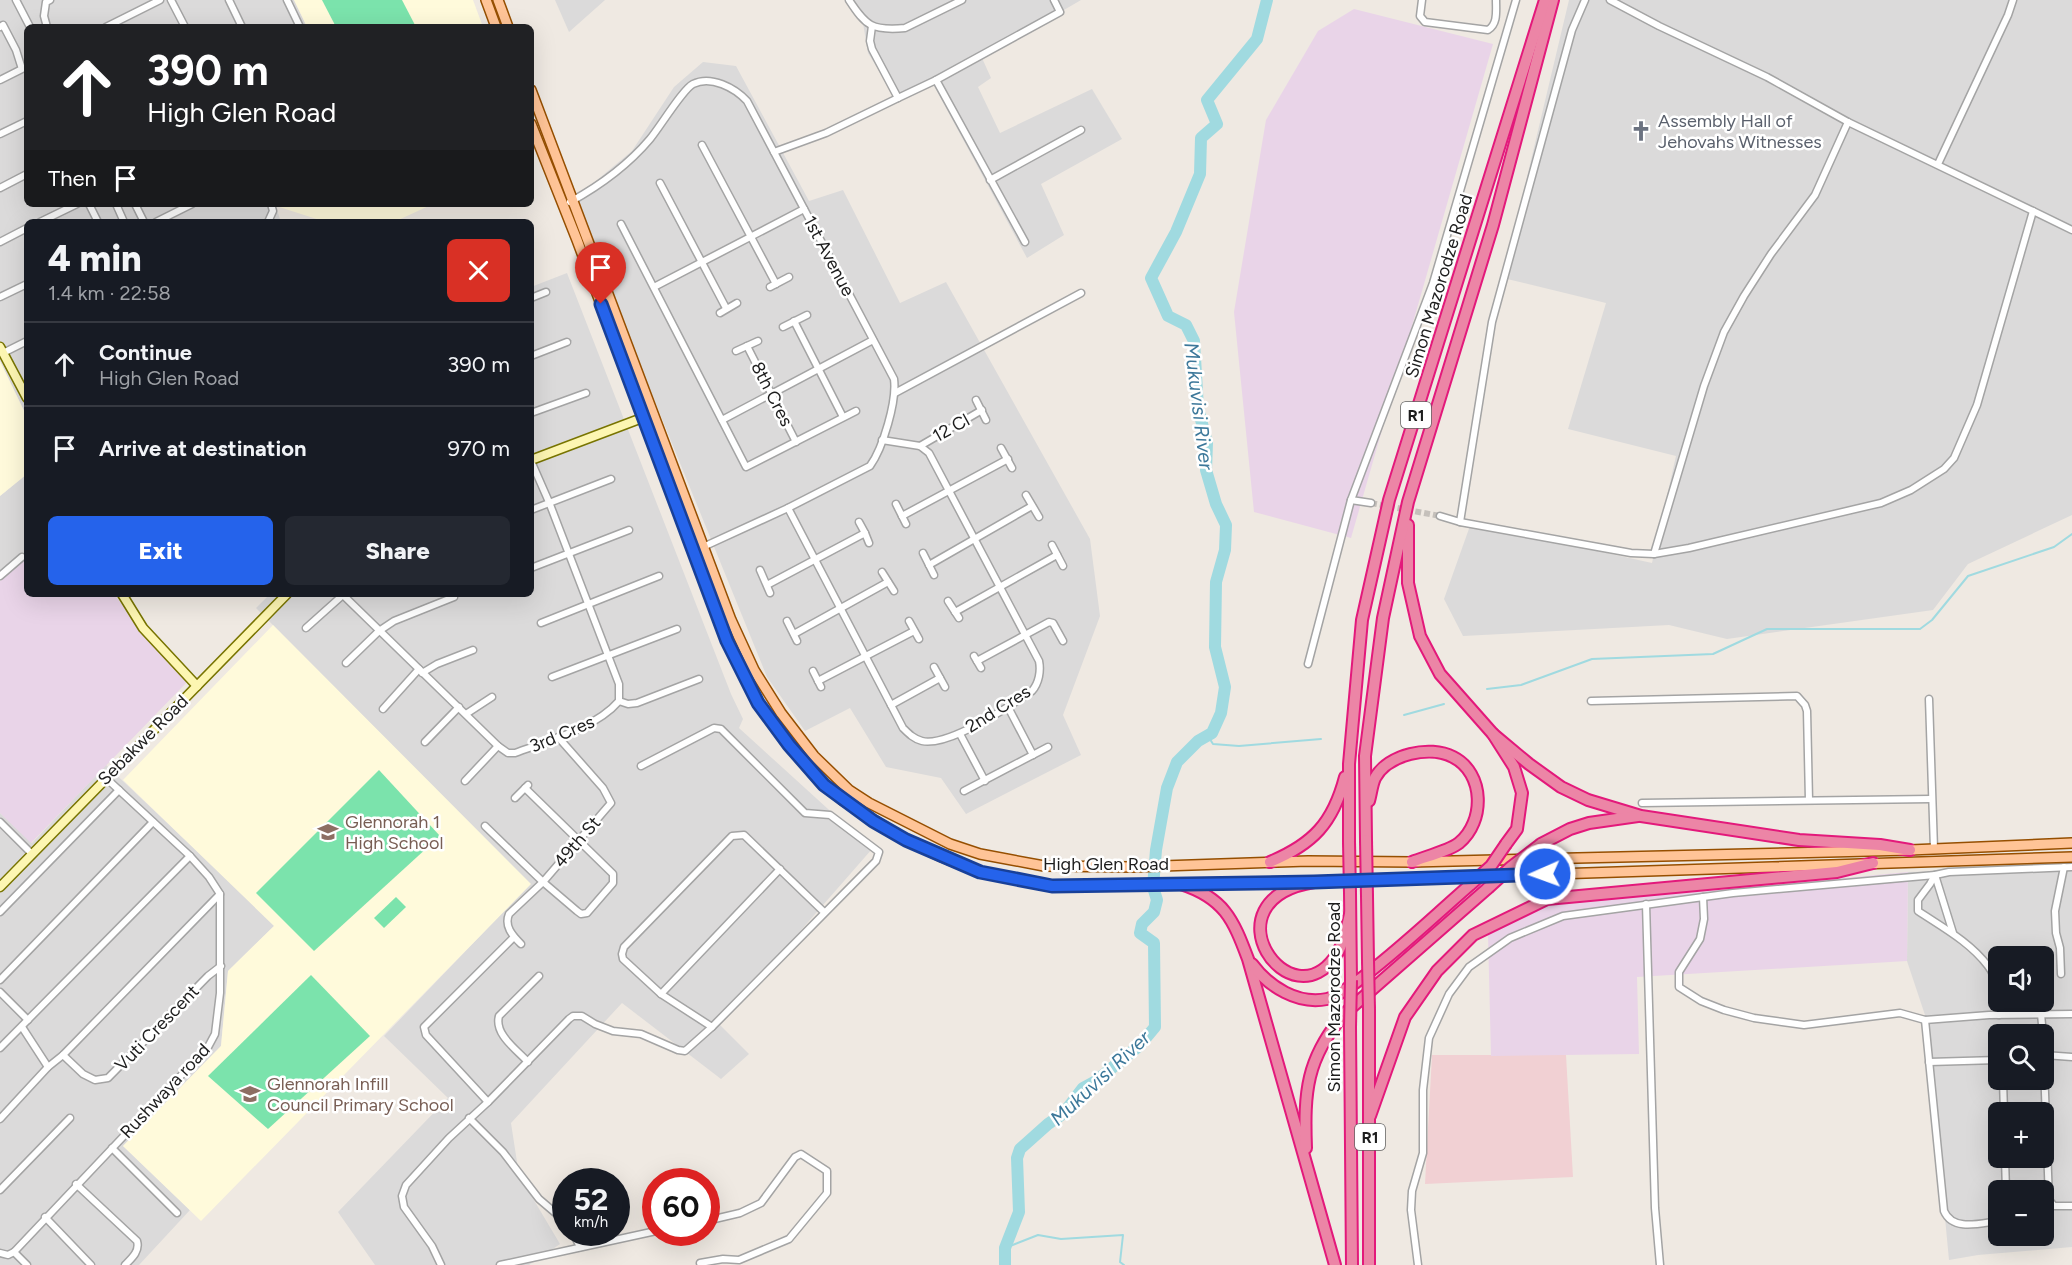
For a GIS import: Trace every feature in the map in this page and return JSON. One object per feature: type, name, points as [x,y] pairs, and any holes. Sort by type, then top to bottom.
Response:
[{"type":"highway","name":"Simon Mazorodze Road","points":[[1352,1265],[1349,764],[1362,620],[1389,500],[1545,0]]},
{"type":"highway","name":"Simon Mazorodze Road","points":[[1369,1265],[1370,1116],[1365,756],[1383,618],[1408,502],[1493,225],[1553,0]]},
{"type":"highway","points":[[1408,502],[1408,583],[1420,636],[1440,674],[1493,734],[1529,764],[1562,787],[1588,800],[1641,816],[1799,840],[1880,845],[1910,850]]},
{"type":"highway","points":[[1248,959],[1260,975],[1293,998],[1328,999],[1377,967],[1491,866],[1516,829],[1522,793],[1514,767],[1493,734]]},
{"type":"highway","points":[[1366,815],[1375,777],[1396,758],[1422,751],[1440,752],[1455,757],[1466,768],[1476,783],[1479,807],[1475,824],[1458,844],[1412,862]]},
{"type":"highway","points":[[1270,862],[1289,854],[1321,830],[1333,813],[1349,764]]},
{"type":"highway","points":[[1307,1166],[1305,1108],[1308,1078],[1323,1043],[1344,1014],[1511,867],[1541,844],[1570,829],[1589,823],[1641,816]]},
{"type":"highway","points":[[1370,1116],[1405,1017],[1437,971],[1473,935],[1547,899],[1837,872],[1873,862]]},
{"type":"highway","points":[[1314,882],[1295,885],[1273,898],[1265,909],[1261,921],[1261,939],[1268,958],[1284,970],[1302,976],[1317,973],[1337,954],[1344,939],[1350,914]]},
{"type":"highway","points":[[1181,884],[1199,890],[1225,911],[1236,926],[1248,959],[1335,1265]]},
{"type":"main road","points":[[486,0],[495,24]]},
{"type":"main road","points":[[498,0],[507,24]]},
{"type":"main road","name":"High Glen Road","points":[[534,99],[567,203],[643,417],[735,659],[758,703],[807,767],[824,785],[842,800],[906,840],[980,872],[1052,886],[1314,882],[2072,857]]},
{"type":"main road","name":"High Glen Road","points":[[534,131],[567,203],[653,414],[742,647],[765,691],[814,756],[849,790],[869,803],[950,844],[980,854],[1044,866],[1133,867],[1270,862],[1412,862],[1910,850],[2072,843]]},
{"type":"street","points":[[16,0],[28,24]]},
{"type":"street","points":[[112,24],[160,0]]},
{"type":"street","points":[[171,0],[183,24]]},
{"type":"street","points":[[229,0],[241,24]]},
{"type":"street","points":[[287,0],[299,24]]},
{"type":"street","points":[[849,0],[862,20],[872,26],[905,28],[962,0]]},
{"type":"street","points":[[774,152],[826,133],[936,80],[1060,12],[1054,0]]},
{"type":"street","points":[[1422,0],[1420,16],[1425,22],[1488,30],[1495,22],[1496,0]]},
{"type":"street","points":[[1308,664],[1351,500],[1433,283],[1516,0]]},
{"type":"street","points":[[1460,522],[1492,322],[1572,30],[1585,0]]},
{"type":"street","points":[[1610,0],[1767,77],[1848,122],[2072,230]]},
{"type":"street","points":[[1938,164],[2013,0]]},
{"type":"street","points":[[46,24],[44,16],[48,1]]},
{"type":"street","points":[[0,80],[22,69],[16,50],[1,26]]},
{"type":"street","points":[[872,26],[872,49],[898,98]]},
{"type":"street","points":[[936,80],[1024,242]]},
{"type":"street","name":"1st Avenue","points":[[567,203],[628,164],[668,118],[686,89],[697,82],[715,82],[740,94],[747,101],[894,379],[895,393]]},
{"type":"street","points":[[0,134],[24,122]]},
{"type":"street","points":[[1654,554],[1704,386],[1724,332],[1771,254],[1815,195],[1848,122]]},
{"type":"street","points":[[990,180],[1081,130]]},
{"type":"street","points":[[702,145],[751,236],[773,286],[789,277]]},
{"type":"street","points":[[0,188],[24,176]]},
{"type":"street","points":[[660,183],[726,308]]},
{"type":"street","points":[[46,219],[71,207]]},
{"type":"street","points":[[162,219],[186,207]]},
{"type":"street","points":[[654,287],[804,209]]},
{"type":"street","points":[[1440,516],[1460,522],[1631,553],[1654,554],[1689,548],[1881,503],[1911,490],[1944,469],[1954,458],[1977,405],[2033,211]]},
{"type":"street","points":[[621,224],[746,467],[856,411]]},
{"type":"street","points":[[0,242],[24,230]]},
{"type":"street","points":[[0,297],[24,285]]},
{"type":"street","points":[[534,297],[546,291]]},
{"type":"street","points":[[703,547],[870,466],[882,440],[895,393],[1081,293]]},
{"type":"street","points":[[720,313],[737,303]]},
{"type":"street","points":[[783,327],[807,315]]},
{"type":"street","points":[[794,321],[843,417]]},
{"type":"street","points":[[722,420],[873,340]]},
{"type":"street","points":[[736,351],[758,341]]},
{"type":"street","points":[[24,342],[1,350],[24,392]]},
{"type":"street","points":[[534,355],[567,342]]},
{"type":"street","name":"8th Cres","points":[[747,346],[796,442]]},
{"type":"street","points":[[534,412],[586,393]]},
{"type":"street","points":[[976,400],[986,420]]},
{"type":"street","name":"12 Cl","points":[[920,446],[934,436],[982,411]]},
{"type":"street","points":[[534,459],[653,414]]},
{"type":"street","points":[[882,440],[920,446]]},
{"type":"street","name":"2nd Cres","points":[[788,507],[903,728],[911,736],[924,741],[960,734],[1032,691],[1037,684],[1040,668],[1039,661],[1026,635],[975,538],[929,453],[920,446]]},
{"type":"street","points":[[1001,448],[1012,468]]},
{"type":"street","points":[[902,516],[1008,459]]},
{"type":"street","points":[[534,467],[619,684],[619,701],[628,704],[637,703],[699,679]]},
{"type":"street","points":[[534,509],[611,479]]},
{"type":"street","points":[[1026,495],[1039,517]]},
{"type":"street","points":[[1351,500],[1371,503]]},
{"type":"street","points":[[896,504],[906,524]]},
{"type":"street","points":[[929,565],[1032,506]]},
{"type":"street","points":[[859,522],[869,543]]},
{"type":"street","points":[[534,567],[629,530]]},
{"type":"street","points":[[767,585],[865,533]]},
{"type":"street","points":[[1052,545],[1063,566]]},
{"type":"street","points":[[923,553],[934,575]]},
{"type":"street","points":[[948,601],[957,615],[1000,586],[1057,555]]},
{"type":"street","points":[[0,576],[22,556]]},
{"type":"street","points":[[760,570],[770,593]]},
{"type":"street","points":[[882,572],[894,591]]},
{"type":"street","points":[[541,623],[659,576]]},
{"type":"street","points":[[794,634],[888,582]]},
{"type":"street","points":[[124,597],[144,628],[197,686]]},
{"type":"street","name":"Sebakwe Road","points":[[0,887],[284,597]]},
{"type":"street","points":[[306,628],[340,597]]},
{"type":"street","points":[[346,597],[498,746],[465,781]]},
{"type":"street","points":[[346,663],[379,631],[394,621],[454,597]]},
{"type":"street","points":[[787,621],[797,641]]},
{"type":"street","points":[[909,621],[919,639]]},
{"type":"street","points":[[981,668],[976,658],[1051,622],[1063,641]]},
{"type":"street","points":[[552,677],[677,629]]},
{"type":"street","points":[[813,671],[820,684],[914,631]]},
{"type":"street","points":[[383,709],[421,671],[473,650]]},
{"type":"street","points":[[934,667],[945,687]]},
{"type":"street","points":[[891,705],[940,678]]},
{"type":"street","points":[[1591,701],[1797,696],[1807,711],[1809,800]]},
{"type":"street","points":[[466,714],[492,697]]},
{"type":"street","points":[[1929,699],[1934,849]]},
{"type":"street","name":"3rd Cres","points":[[498,746],[508,753],[515,753],[558,737],[603,716],[619,701]]},
{"type":"street","points":[[425,742],[459,707]]},
{"type":"street","points":[[1008,707],[1033,755]]},
{"type":"street","points":[[441,1265],[432,1246],[404,1207],[402,1196],[406,1185],[469,1118],[488,1102],[569,1019],[577,1015],[613,1031],[641,1034],[685,1051],[876,861],[879,852],[830,816],[805,813],[721,729],[714,728],[641,766]]},
{"type":"street","points":[[960,734],[985,781]]},
{"type":"street","name":"49th St","points":[[514,937],[506,920],[509,914],[543,882],[611,803],[603,788],[558,737]]},
{"type":"street","points":[[964,791],[1048,747]]},
{"type":"street","points":[[0,1119],[48,1067],[220,894],[209,877],[190,856],[106,778]]},
{"type":"street","points":[[485,826],[543,882],[581,914],[587,912],[613,884],[614,874],[526,787],[515,798]]},
{"type":"street","points":[[0,912],[119,790]]},
{"type":"street","points":[[1642,803],[1931,799]]},
{"type":"street","points":[[0,822],[33,854]]},
{"type":"street","points":[[0,980],[153,822]]},
{"type":"street","points":[[712,1026],[661,994],[623,959],[624,947],[732,836],[744,835],[824,912]]},
{"type":"street","points":[[0,1047],[190,856]]},
{"type":"street","points":[[2061,974],[2055,911],[2064,867]]},
{"type":"street","points":[[1418,1265],[1411,1210],[1412,1191],[1423,1153],[1424,1080],[1429,1038],[1449,994],[1470,968],[1510,938],[1563,916],[1646,904],[1949,872],[2072,867]]},
{"type":"street","points":[[661,994],[780,869]]},
{"type":"street","points":[[1935,875],[1918,900],[1918,911],[1953,933],[1988,965]]},
{"type":"street","points":[[1935,875],[1953,933]]},
{"type":"street","name":"Rushwaya road","points":[[14,1252],[212,1041],[215,1034],[220,993],[220,894]]},
{"type":"street","points":[[1703,897],[1704,919],[1700,939],[1679,972],[1679,987],[1701,1001],[1754,1018],[1803,1024],[1900,1013],[1925,1020],[1999,1015],[2072,1014]]},
{"type":"street","points":[[1646,904],[1655,1208],[1660,1265]]},
{"type":"street","points":[[488,1102],[426,1035],[424,1027],[514,937],[521,944]]},
{"type":"street","name":"Vuti Crescent","points":[[63,1054],[83,1074],[95,1080],[108,1078],[220,966]]},
{"type":"street","points":[[528,1062],[499,1031],[497,1023],[499,1016],[539,976]]},
{"type":"street","points":[[0,992],[28,1020]]},
{"type":"street","points":[[2041,1014],[2042,1024]]},
{"type":"street","points":[[1925,1020],[1944,1211],[1949,1219],[1960,1224],[1988,1222]]},
{"type":"street","points":[[22,1027],[48,1067]]},
{"type":"street","points":[[2054,1056],[2072,1057]]},
{"type":"street","points":[[1929,1062],[1988,1060]]},
{"type":"street","points":[[2045,1090],[2049,1200],[2054,1206],[2072,1206]]},
{"type":"street","points":[[0,1190],[70,1118]]},
{"type":"street","points":[[469,1118],[503,1152],[539,1199],[552,1210]]},
{"type":"street","points":[[112,1148],[177,1212]]},
{"type":"street","points":[[699,1263],[723,1259],[739,1260],[789,1239],[827,1193],[827,1171],[801,1154],[795,1157],[761,1203],[740,1213],[720,1218]]},
{"type":"street","points":[[76,1184],[137,1241],[136,1252],[125,1265]]},
{"type":"street","points":[[45,1217],[91,1265]]},
{"type":"street","points":[[500,1265],[642,1235]]},
{"type":"street","points":[[0,1252],[8,1255],[14,1252],[27,1265]]},
{"type":"shaded area","points":[[0,0],[294,0],[306,24],[24,24],[24,207],[276,207],[280,219],[24,219],[24,411],[0,361]]},
{"type":"shaded area","points":[[294,0],[473,0],[482,24],[306,24]]},
{"type":"shaded area","points":[[555,0],[605,0],[569,32]]},
{"type":"shaded area","points":[[849,0],[1081,0],[982,58],[991,78],[978,87],[1000,133],[1092,89],[1122,139],[1041,184],[1064,235],[1027,258],[933,84],[898,102],[868,53],[863,23]]},
{"type":"shaded area","points":[[1569,0],[2072,0],[2072,515],[1968,564],[1933,610],[1727,639],[1669,625],[1463,636],[1444,599],[1471,523],[1652,563],[1676,456],[1568,429],[1606,303],[1503,278]]},
{"type":"shaded area","points":[[1354,9],[1493,44],[1351,538],[1254,512],[1234,312],[1266,120],[1318,31]]},
{"type":"shaded area","points":[[703,62],[736,66],[809,201],[843,190],[900,303],[946,282],[1090,539],[1100,616],[1063,715],[1081,755],[966,814],[941,778],[886,767],[850,708],[805,731],[767,677],[573,200],[632,151],[674,87]]},
{"type":"shaded area","points":[[279,207],[426,207],[400,219],[317,219]]},
{"type":"shaded area","points":[[567,273],[731,694],[743,719],[739,728],[872,849],[719,1024],[749,1054],[721,1079],[622,1003],[511,1123],[519,1175],[552,1231],[552,1246],[557,1246],[529,1265],[375,1265],[338,1212],[448,1098],[384,1036],[530,884],[256,608],[267,597],[534,597],[534,286]]},
{"type":"shaded area","points":[[0,361],[24,411],[24,476],[0,496]]},
{"type":"shaded area","points":[[24,476],[24,561],[0,581],[0,496]]},
{"type":"shaded area","points":[[24,561],[24,597],[116,597],[140,629],[188,681],[31,843],[0,813],[0,581]]},
{"type":"shaded area","name":"Glennorah 1 High School","points":[[273,625],[531,884],[201,1221],[123,1146],[221,1046],[228,971],[274,926],[123,780]]},
{"type":"shaded area","points":[[106,765],[275,925],[228,971],[221,1046],[123,1146],[190,1210],[139,1265],[0,1265],[0,813],[32,843]]},
{"type":"shaded area","points":[[2072,868],[2072,1247],[1978,1255],[1949,1260],[1926,1018],[1907,961],[1908,872]]},
{"type":"shaded area","points":[[1908,872],[1907,961],[1637,977],[1639,1054],[1491,1056],[1488,934],[1553,901],[1663,895]]},
{"type":"shaded area","points":[[1432,1055],[1566,1055],[1573,1177],[1425,1184]]},
{"type":"green space","points":[[322,0],[402,0],[414,24],[334,24]]},
{"type":"green space","points":[[379,770],[440,836],[314,951],[256,893]]},
{"type":"green space","points":[[396,897],[406,907],[384,928],[374,918]]},
{"type":"green space","points":[[311,975],[370,1036],[268,1129],[208,1076]]},
{"type":"waterway","name":"Mukuvisi River","points":[[1005,1265],[1005,1248],[1019,1212],[1017,1158],[1020,1149],[1064,1113],[1083,1088],[1096,1081],[1140,1045],[1155,1027],[1154,943],[1140,933],[1142,924],[1154,912],[1157,900],[1153,887],[1156,850],[1167,788],[1177,762],[1198,741],[1212,733],[1221,713],[1225,687],[1215,647],[1216,582],[1225,550],[1226,525],[1216,504],[1206,470],[1207,443],[1198,408],[1194,341],[1186,325],[1168,316],[1151,278],[1176,232],[1200,174],[1201,138],[1217,124],[1207,100],[1257,39],[1267,0]]},
{"type":"waterway","points":[[1487,689],[1521,685],[1592,659],[1713,654],[1767,629],[1920,629],[1932,620],[1968,576],[2054,547],[2072,534]]},
{"type":"waterway","points":[[1404,715],[1444,704]]},
{"type":"waterway","points":[[1208,736],[1213,744],[1239,746],[1321,739]]},
{"type":"waterway","points":[[1005,1248],[1038,1235],[1061,1239],[1123,1235],[1120,1262],[1124,1265]]},
{"type":"tunnel","points":[[1371,503],[1440,516]]},
{"type":"place","name":"Assembly Hall of Jehovahs Witnesses","points":[[1641,131]]},
{"type":"place","name":"Glennorah 1 High School","points":[[328,832]]},
{"type":"place","name":"Glennorah Infill Council Primary School","points":[[250,1094]]},
{"type":"route","points":[[601,304],[727,641],[758,703],[789,745],[824,785],[873,821],[906,840],[980,872],[1052,886],[1314,882],[1545,874]]}]
